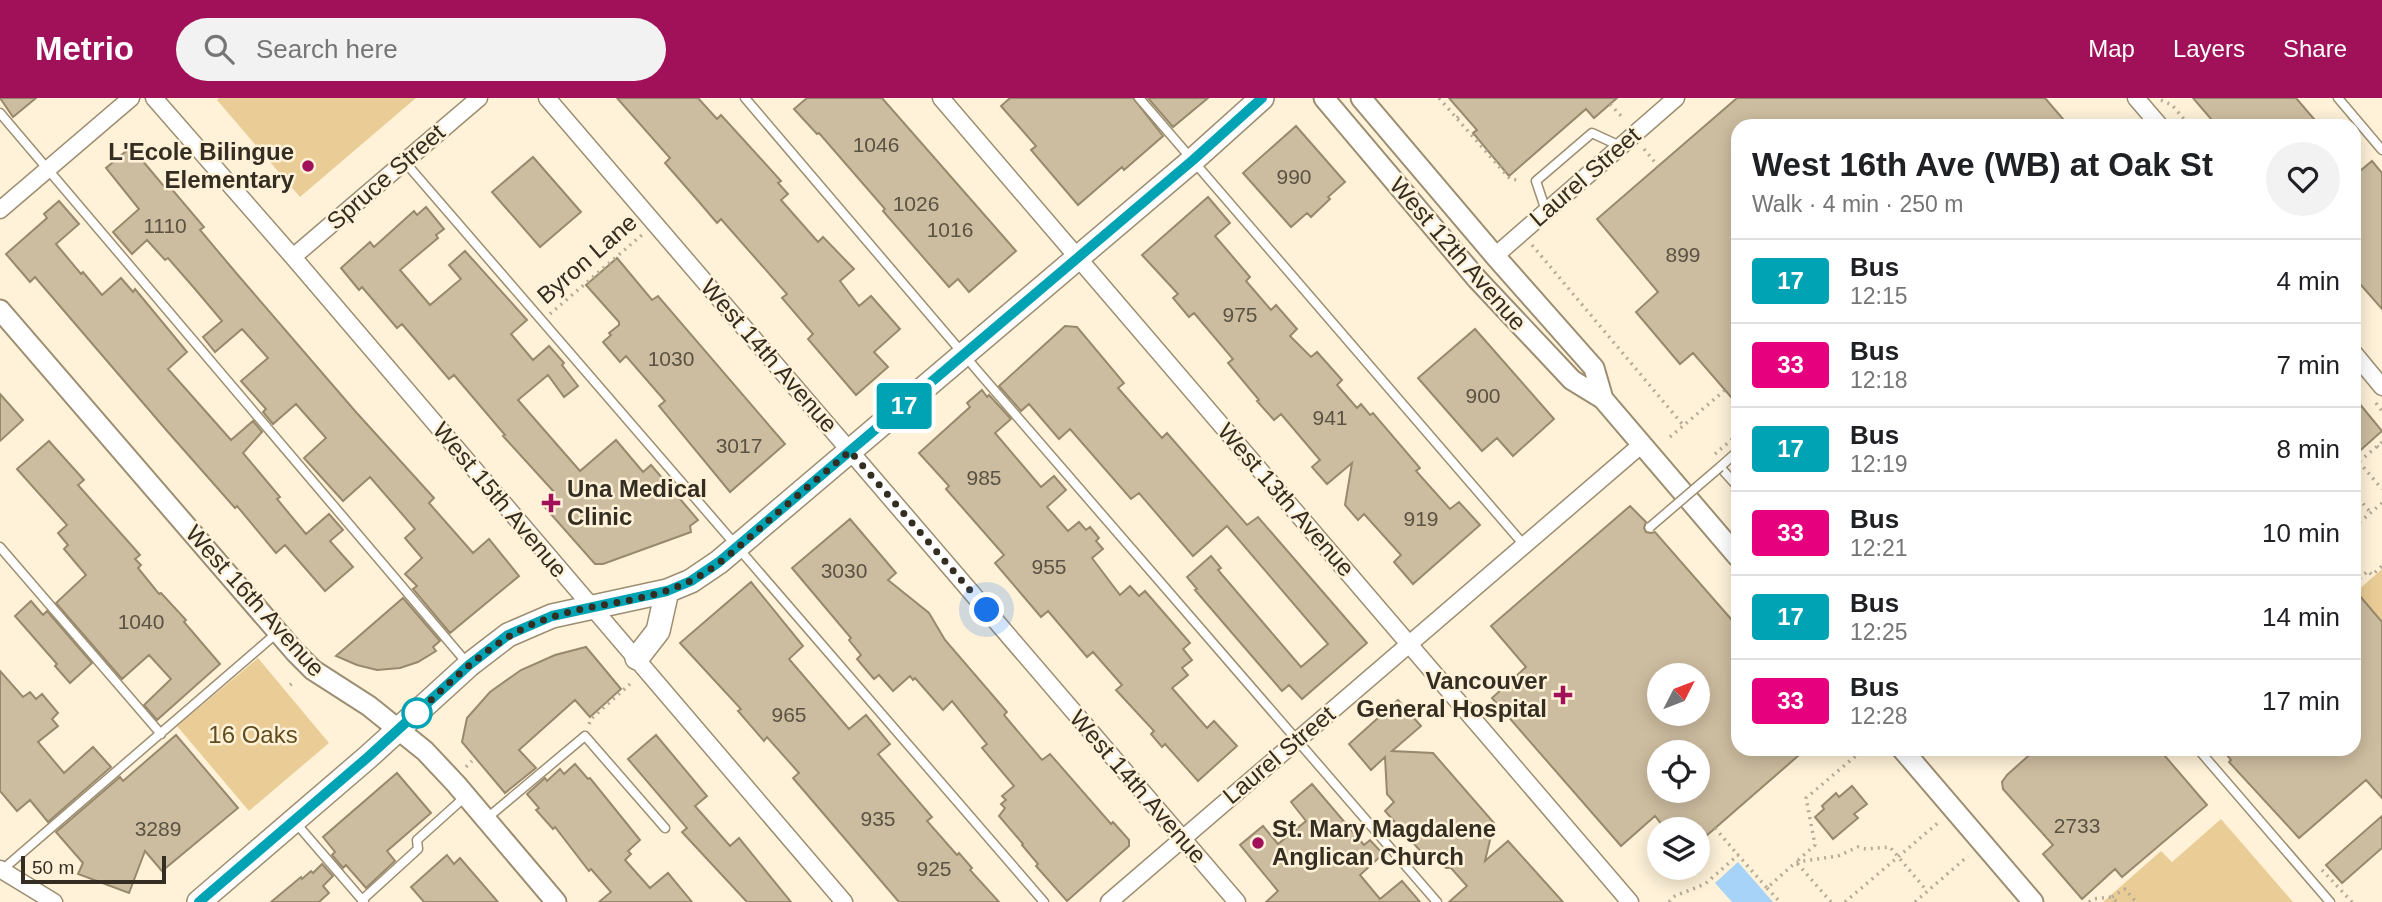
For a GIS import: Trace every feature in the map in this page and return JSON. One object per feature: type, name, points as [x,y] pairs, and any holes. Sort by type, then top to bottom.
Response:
[{"type":"main road","points":[[199,902],[469,665],[508,635],[552,616],[667,591],[691,581],[737,548],[1193,160],[1262,98]]},
{"type":"main road","points":[[637,658],[658,631],[667,591]]},
{"type":"street","points":[[0,211],[131,98]]},
{"type":"street","name":"West 15th Avenue","points":[[154,98],[844,902]]},
{"type":"street","name":"Spruce Street","points":[[293,257],[479,98]]},
{"type":"street","name":"West 14th Avenue","points":[[547,98],[1237,902]]},
{"type":"street","name":"West 13th Avenue","points":[[941,98],[1630,902]]},
{"type":"street","name":"West 12th Avenue","points":[[1324,98],[1477,279],[1572,380],[1603,399],[1731,549]]},
{"type":"street","name":"West 12th Avenue","points":[[1361,98],[1594,368],[1603,399]]},
{"type":"street","name":"Laurel Street","points":[[1495,256],[1676,98]]},
{"type":"street","points":[[2136,98],[2154,119]]},
{"type":"street","name":"West 16th Avenue","points":[[0,310],[313,670],[369,706],[425,751],[556,902]]},
{"type":"street","points":[[2361,362],[2382,387]]},
{"type":"street","name":"Laurel Street","points":[[1109,902],[1641,445]]},
{"type":"street","points":[[1908,756],[2033,902]]},
{"type":"street","points":[[1,871],[54,902]]},
{"type":"lane","points":[[746,98],[964,355],[1437,902]]},
{"type":"lane","points":[[1139,98],[1524,545]]},
{"type":"lane","points":[[2338,98],[2356,119]]},
{"type":"lane","points":[[0,113],[469,665]]},
{"type":"lane","points":[[2361,125],[2382,150]]},
{"type":"lane","points":[[1546,211],[1536,181],[1592,133],[1620,146]]},
{"type":"lane","points":[[404,161],[1044,902]]},
{"type":"lane","points":[[1650,527],[1731,457]]},
{"type":"lane","points":[[1720,467],[1731,479]]},
{"type":"lane","points":[[0,547],[161,734]]},
{"type":"lane","points":[[1,871],[278,632]]},
{"type":"lane","points":[[486,820],[585,736],[665,828]]},
{"type":"lane","points":[[2205,756],[2330,902]]},
{"type":"lane","points":[[294,821],[363,901],[418,849],[416,839],[466,796]]},
{"type":"path","points":[[1439,98],[1510,179],[1517,180]]},
{"type":"path","points":[[2156,98],[2172,105],[2184,119]]},
{"type":"path","points":[[1610,104],[1624,119]]},
{"type":"path","points":[[1457,118],[1462,113]]},
{"type":"path","points":[[1643,148],[1658,166]]},
{"type":"path","name":"Byron Lane","points":[[541,322],[655,224]]},
{"type":"path","points":[[1531,243],[1683,425]]},
{"type":"path","points":[[1670,436],[1725,390]]},
{"type":"path","points":[[2361,459],[2382,442]]},
{"type":"path","points":[[2377,446],[2382,451]]},
{"type":"path","points":[[2361,463],[2382,489]]},
{"type":"path","points":[[2361,501],[2371,513]]},
{"type":"path","points":[[2361,521],[2382,503]]},
{"type":"path","points":[[2361,576],[2368,571],[2372,575],[2382,566]]},
{"type":"path","points":[[585,736],[591,719],[630,684]]},
{"type":"path","points":[[1767,888],[1815,845],[1806,798],[1856,756]]},
{"type":"path","points":[[466,767],[472,761]]},
{"type":"path","points":[[1845,902],[1940,820]]},
{"type":"path","points":[[1715,828],[1780,902]]},
{"type":"path","points":[[1796,862],[1838,856],[1858,847],[1890,847],[1927,891]]},
{"type":"path","points":[[1669,902],[1704,884],[1738,855]]},
{"type":"path","points":[[1915,902],[1969,855]]},
{"type":"path","points":[[1796,862],[1831,902]]},
{"type":"path","points":[[2090,902],[2093,899],[2112,897],[2125,889],[2136,902]]},
{"type":"path","points":[[2112,897],[2116,902]]},
{"type":"green space","points":[[416,98],[300,197],[217,100]]},
{"type":"green space","points":[[2382,569],[2382,622],[2361,598],[2361,588]]},
{"type":"green space","name":"16 Oaks","points":[[258,658],[329,743],[249,811],[177,726]]},
{"type":"green space","points":[[2221,819],[2293,902],[2103,902],[2161,851],[2172,862]]},
{"type":"water","points":[[1738,862],[1773,902],[1732,902],[1715,883]]},
{"type":"building","points":[[0,98],[36,98],[13,117]]},
{"type":"building","points":[[617,98],[698,98],[717,119],[721,115],[781,181],[778,183],[788,194],[781,200],[818,242],[823,237],[854,269],[840,281],[859,306],[871,296],[900,329],[874,352],[888,367],[856,395],[808,339],[813,334],[782,298],[787,294],[721,219],[717,223],[665,163],[670,158]]},
{"type":"building","points":[[807,98],[882,98],[1016,251],[969,292],[958,279],[949,287],[819,133],[817,134],[794,109]]},
{"type":"building","points":[[1010,98],[1133,98],[1163,136],[1078,205],[1031,150],[1036,146],[1001,106]]},
{"type":"building","points":[[1148,98],[1208,98],[1173,127]]},
{"type":"building","points":[[1449,98],[1617,98],[1594,118],[1586,109],[1509,176],[1473,133],[1477,130]]},
{"type":"building","points":[[1737,98],[2045,98],[2063,119],[1731,119],[1731,397],[1693,353],[1680,364],[1636,312],[1658,292],[1597,219]]},
{"type":"building","points":[[2193,98],[2296,98],[2314,119],[2211,119]]},
{"type":"building","points":[[1296,126],[1345,182],[1311,217],[1307,213],[1291,227],[1243,173]]},
{"type":"building","points":[[131,147],[167,190],[170,187],[204,227],[200,230],[237,274],[434,498],[429,503],[473,553],[489,539],[519,576],[450,633],[413,589],[417,586],[405,574],[422,558],[405,538],[415,529],[370,477],[343,501],[304,458],[326,438],[296,404],[273,424],[263,412],[266,409],[241,381],[268,358],[242,329],[215,352],[203,337],[222,321],[195,289],[168,258],[165,260],[147,240],[132,254],[113,232],[139,209],[106,168]]},
{"type":"building","points":[[533,157],[581,212],[540,247],[492,192]]},
{"type":"building","points":[[2372,161],[2382,173],[2382,309],[2361,285],[2361,170]]},
{"type":"building","points":[[1208,197],[1230,223],[1215,236],[1250,277],[1246,281],[1271,310],[1276,305],[1297,329],[1290,336],[1311,357],[1317,352],[1342,380],[1337,385],[1357,408],[1361,404],[1370,415],[1373,413],[1420,468],[1416,471],[1450,509],[1459,502],[1480,525],[1413,584],[1394,562],[1401,555],[1364,514],[1358,520],[1345,505],[1352,463],[1327,484],[1312,467],[1320,460],[1281,414],[1274,420],[1257,401],[1259,400],[1228,363],[1233,359],[1194,313],[1189,317],[1173,298],[1178,294],[1142,255]]},
{"type":"building","points":[[59,201],[79,224],[56,244],[81,274],[83,272],[102,295],[121,278],[133,292],[135,289],[187,352],[168,369],[231,440],[253,421],[262,432],[243,453],[280,497],[277,499],[306,534],[329,514],[343,530],[330,541],[353,567],[325,591],[285,545],[276,553],[35,277],[30,282],[6,254],[47,218],[44,214]]},
{"type":"building","points":[[426,207],[444,229],[436,235],[438,238],[400,270],[430,305],[461,279],[449,265],[465,251],[527,320],[511,334],[533,360],[549,346],[564,363],[562,365],[578,386],[564,397],[548,375],[518,400],[580,471],[616,440],[643,472],[651,465],[698,520],[690,526],[691,532],[603,564],[595,564],[542,504],[555,493],[503,436],[505,435],[454,375],[449,379],[402,324],[397,328],[362,287],[359,290],[341,268],[370,242],[374,247],[414,211],[417,215]]},
{"type":"building","points":[[617,258],[652,300],[658,296],[785,444],[730,492],[659,406],[665,401],[626,356],[620,362],[603,342],[619,322],[586,285]]},
{"type":"building","points":[[1065,326],[1077,327],[1124,383],[1118,388],[1162,438],[1167,433],[1247,525],[1258,517],[1367,643],[1302,699],[1289,685],[1282,691],[1195,590],[1197,589],[1187,577],[1211,556],[1221,568],[1218,570],[1301,667],[1328,644],[1227,526],[1193,556],[1139,493],[1131,499],[1070,429],[1059,439],[1029,404],[1021,411],[999,386]]},
{"type":"building","points":[[1475,329],[1554,419],[1513,456],[1497,438],[1482,451],[1418,378]]},
{"type":"building","points":[[982,390],[1011,419],[995,433],[1041,487],[1054,476],[1066,490],[1047,507],[1068,531],[1079,522],[1086,530],[1090,527],[1099,538],[1096,541],[1103,549],[1092,558],[1120,595],[1130,586],[1139,596],[1145,591],[1190,643],[1183,649],[1192,660],[1182,668],[1188,675],[1172,688],[1207,728],[1214,721],[1237,746],[1198,781],[1165,744],[1162,747],[1151,734],[1154,731],[1116,690],[1122,685],[1093,652],[1087,657],[1048,611],[1041,617],[995,563],[1004,555],[946,489],[949,486],[919,453],[970,407],[967,403]]},
{"type":"building","points":[[0,394],[23,420],[0,441]]},
{"type":"building","points":[[2361,406],[2382,431],[2361,450]]},
{"type":"building","points":[[49,441],[84,480],[78,485],[140,555],[135,559],[141,565],[138,568],[159,594],[161,593],[186,620],[184,622],[220,664],[157,720],[144,705],[171,679],[149,655],[122,679],[56,603],[86,575],[64,549],[68,545],[58,533],[67,525],[17,469]]},
{"type":"building","points":[[1630,506],[1646,522],[1646,532],[1655,532],[1731,619],[1731,756],[1798,756],[1710,833],[1710,817],[1647,817],[1647,823],[1621,846],[1492,698],[1526,667],[1491,626]]},
{"type":"building","points":[[850,519],[896,573],[888,580],[929,613],[945,640],[1007,712],[1004,715],[1042,760],[1050,754],[1111,824],[1113,822],[1129,840],[1129,846],[1067,901],[1036,866],[1038,864],[999,816],[1005,808],[1001,804],[1006,800],[1002,796],[1014,786],[982,748],[987,744],[952,701],[943,710],[915,678],[913,680],[910,676],[893,691],[879,675],[874,679],[857,659],[861,655],[849,640],[851,638],[792,568]]},
{"type":"building","points":[[751,582],[803,646],[789,659],[849,729],[866,715],[890,744],[878,754],[932,817],[927,821],[957,855],[959,853],[972,868],[970,870],[999,902],[899,902],[793,778],[799,773],[767,737],[764,741],[738,711],[741,709],[680,643]]},
{"type":"building","points":[[2361,597],[2382,622],[2382,798],[2366,780],[2299,838],[2229,762],[2231,760],[2228,756],[2361,756]]},
{"type":"building","points":[[403,598],[440,641],[433,647],[436,651],[418,662],[400,668],[377,670],[336,656]]},
{"type":"building","points":[[31,601],[43,615],[47,611],[92,663],[70,683],[15,616]]},
{"type":"building","points":[[586,647],[621,689],[590,717],[575,700],[519,750],[536,768],[505,793],[462,742],[467,718],[490,692],[521,670],[555,655]]},
{"type":"building","points":[[0,671],[23,697],[30,692],[36,699],[42,694],[58,713],[52,719],[58,726],[38,742],[64,773],[93,747],[111,767],[48,822],[30,800],[17,811],[0,791]]},
{"type":"building","points":[[1398,700],[1421,726],[1392,751],[1433,753],[1494,823],[1485,861],[1508,841],[1563,902],[1449,902],[1467,886],[1451,868],[1446,868],[1437,855],[1430,862],[1385,811],[1394,802],[1387,794],[1385,757],[1371,770],[1349,744]]},
{"type":"building","points":[[176,735],[238,808],[162,871],[145,851],[129,893],[78,874],[83,863],[56,832],[120,777],[123,781]]},
{"type":"building","points":[[656,735],[707,796],[695,806],[730,846],[739,838],[791,902],[747,902],[682,832],[687,828],[628,759]]},
{"type":"building","points":[[2028,756],[2165,756],[2207,805],[2122,877],[2115,869],[2082,899],[2043,854],[2053,845],[2003,789],[2002,782]]},
{"type":"building","points":[[575,764],[590,778],[640,840],[628,851],[631,854],[625,860],[650,888],[668,873],[692,902],[599,902],[611,892],[591,869],[589,871],[555,827],[553,829],[536,810],[539,808],[527,794],[545,778],[547,781],[560,769],[564,774]]},
{"type":"building","points":[[397,773],[431,813],[387,851],[395,861],[366,888],[346,865],[343,868],[332,855],[335,852],[323,837]]},
{"type":"building","points":[[1312,784],[1364,845],[1370,840],[1383,854],[1360,875],[1380,899],[1402,881],[1420,902],[1266,902],[1278,891],[1240,845],[1263,826],[1278,844],[1306,821],[1291,802]]},
{"type":"building","points":[[1852,786],[1867,804],[1854,814],[1858,818],[1833,839],[1815,817],[1836,793],[1839,797]]},
{"type":"building","points":[[2382,816],[2382,848],[2342,883],[2326,865]]},
{"type":"building","points":[[447,855],[454,864],[460,858],[498,902],[424,902],[411,887]]},
{"type":"building","points":[[322,864],[333,876],[323,886],[329,893],[319,902],[271,902],[301,877],[302,879],[311,871],[313,873]]},
{"type":"bus line","name":"17","points":[[199,902],[368,757],[469,665],[508,635],[552,616],[667,591],[691,581],[719,562],[1193,160],[1262,98]]},
{"type":"place","name":"L'Ecole Bilingue Elementary","points":[[308,166]]},
{"type":"place","name":"Una Medical Clinic","points":[[551,503]]},
{"type":"place","name":"Vancouver General Hospital","points":[[1563,695]]},
{"type":"place","name":"St. Mary Magdalene Anglican Church","points":[[1258,843]]},
{"type":"route","points":[[417,713],[415,715],[469,665],[508,635],[552,616],[645,597],[691,581],[737,548],[850,451],[987,610]]}]
